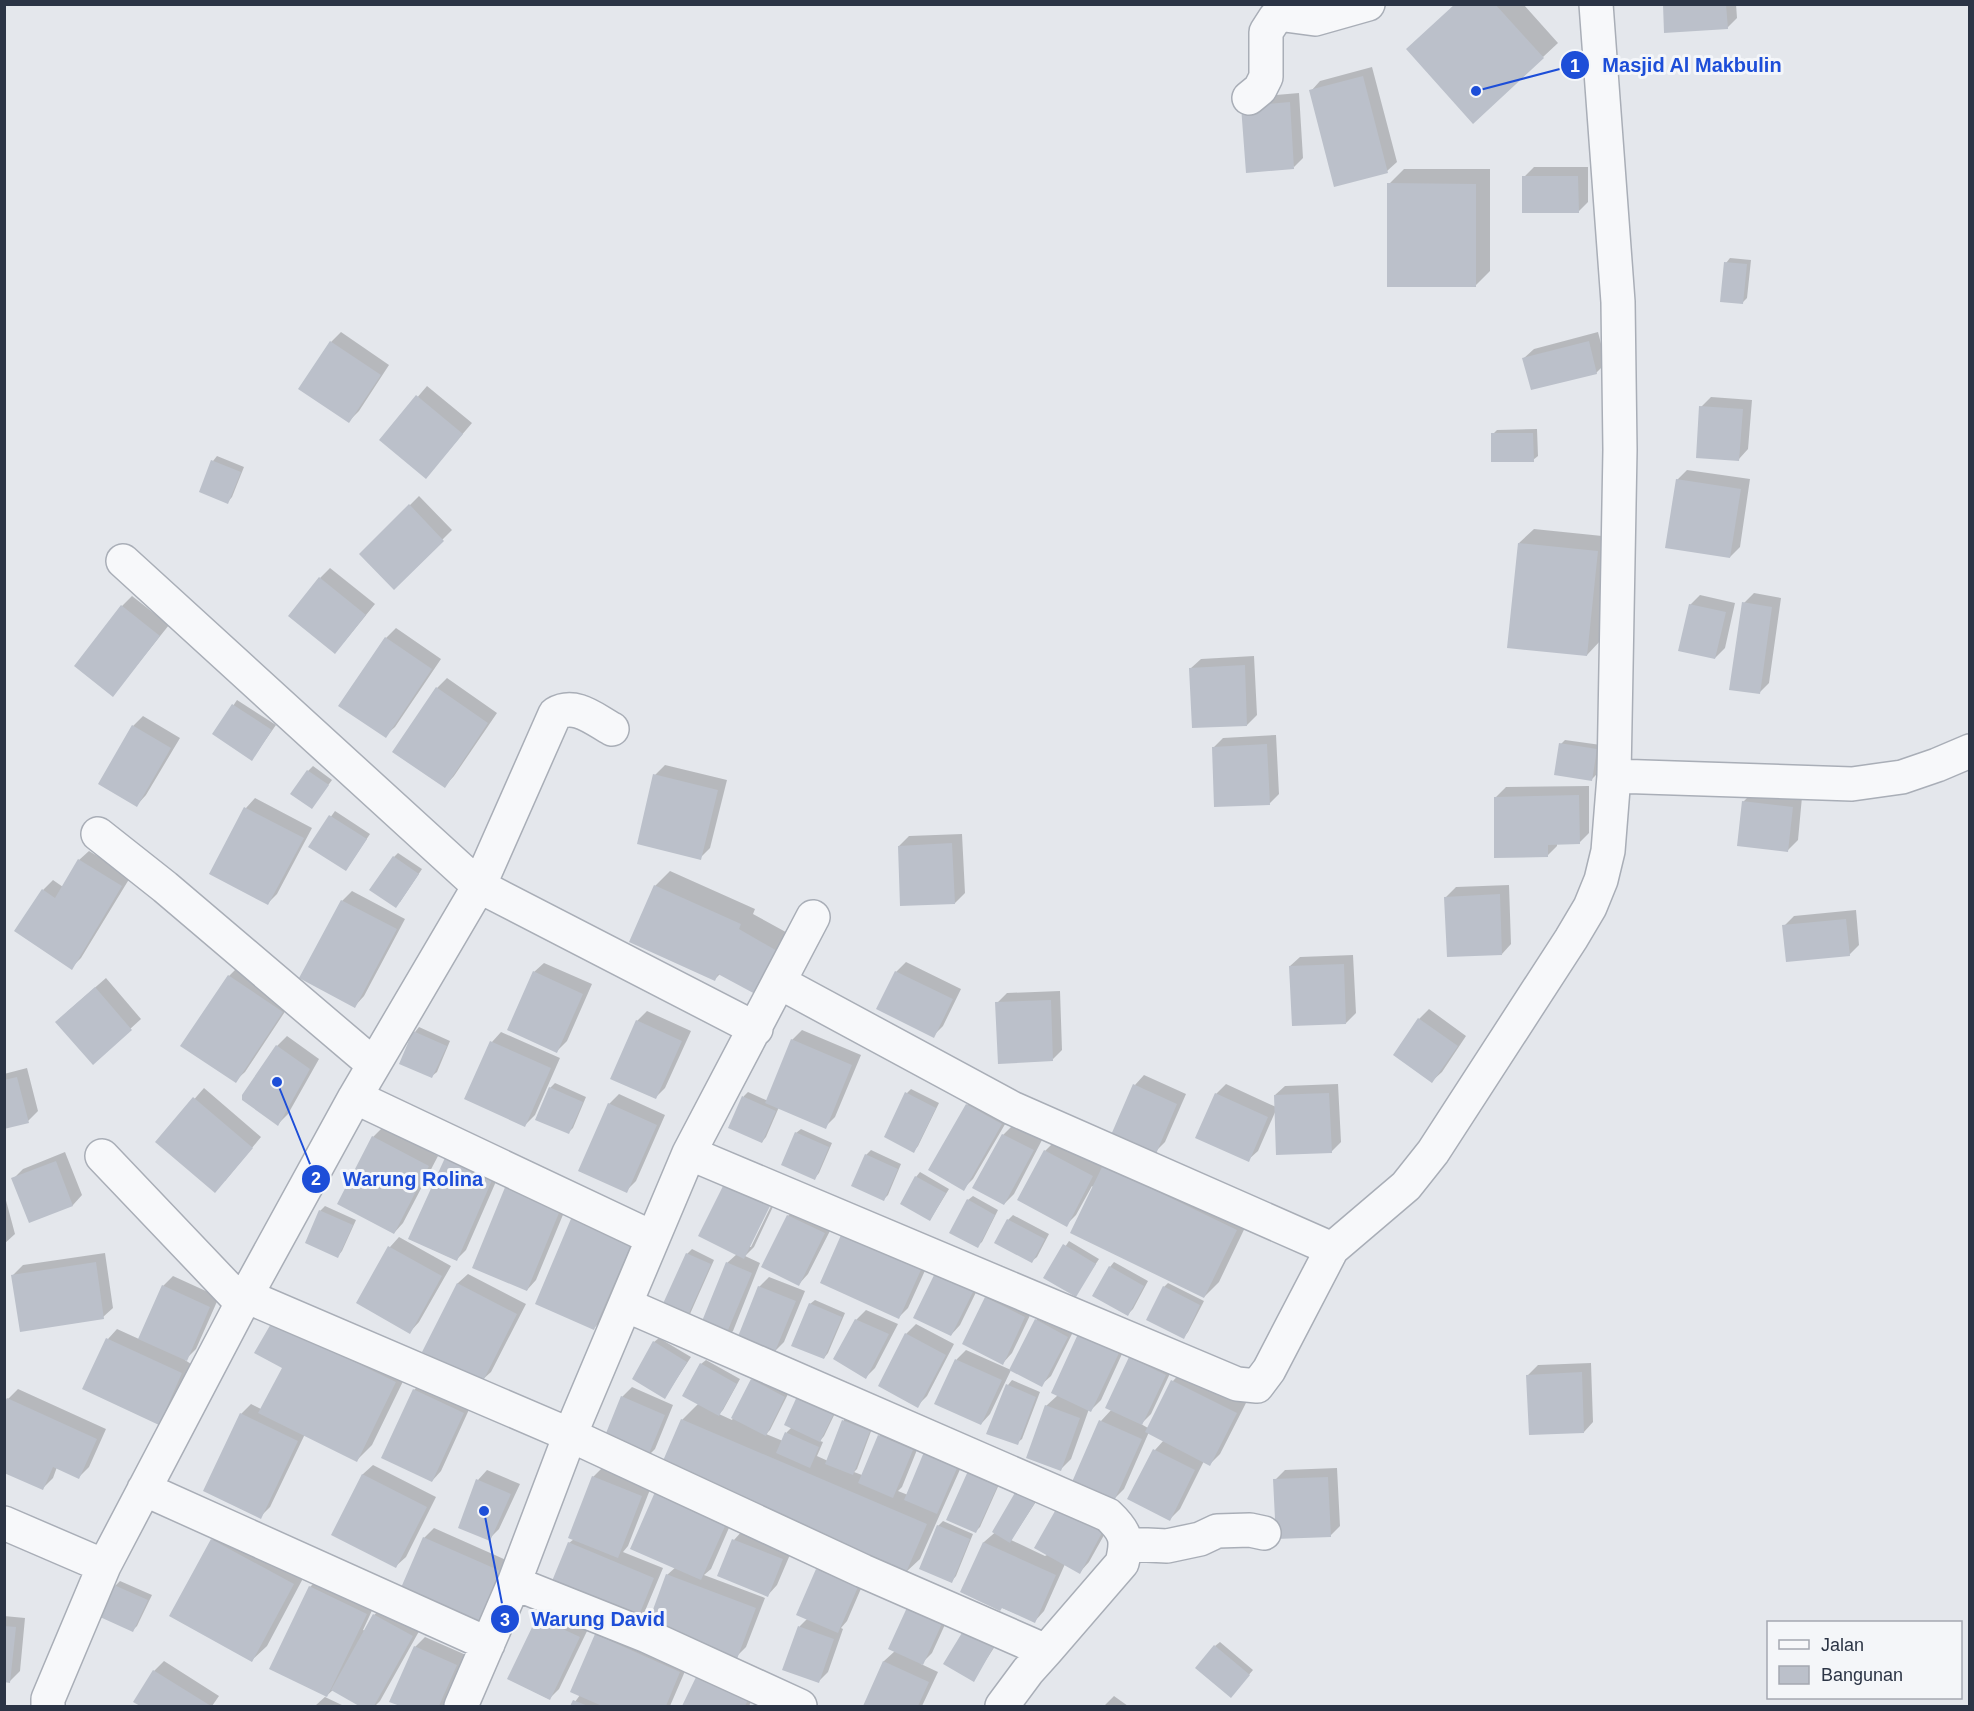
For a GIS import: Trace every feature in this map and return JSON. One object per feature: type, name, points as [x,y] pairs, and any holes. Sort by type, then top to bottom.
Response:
[{"type":"street","points":[[1249,98],[1260,89],[1266,77],[1266,32],[1275,18],[1291,10],[1303,19],[1315,19],[1368,4]]},
{"type":"street","points":[[689,1153],[1237,1384],[1257,1386],[1269,1370],[1332,1249],[1406,1186],[1433,1152],[1585,915],[1601,880],[1608,851],[1614,776],[1620,450],[1618,302],[1596,4]]},
{"type":"street","points":[[123,561],[479,886],[756,1029]]},
{"type":"street","points":[[48,1707],[48,1699],[104,1566],[244,1300],[373,1064],[479,886],[555,714],[571,708],[612,729]]},
{"type":"street","points":[[1614,776],[1852,784],[1902,777],[1970,751]]},
{"type":"street","points":[[98,834],[165,887],[373,1064]]},
{"type":"street","points":[[461,1707],[514,1583],[570,1435],[689,1153],[813,917]]},
{"type":"street","points":[[779,982],[1012,1108],[1332,1249]]},
{"type":"street","points":[[355,1097],[653,1238]]},
{"type":"street","points":[[102,1156],[244,1300],[570,1435],[863,1571],[1046,1652]]},
{"type":"street","points":[[626,1305],[1108,1515],[1120,1526],[1127,1544],[1122,1563],[1028,1671],[1002,1707]]},
{"type":"street","points":[[144,1489],[488,1644]]},
{"type":"street","points":[[4,1523],[104,1566]]},
{"type":"street","points":[[1127,1544],[1167,1546],[1200,1539],[1217,1532],[1251,1530],[1264,1533]]},
{"type":"street","points":[[514,1583],[646,1636],[800,1707]]},
{"type":"building","points":[[1455,4],[1495,4],[1544,58],[1473,124],[1406,49]]},
{"type":"building","points":[[1663,4],[1726,4],[1728,29],[1664,33]]},
{"type":"building","points":[[1363,76],[1388,173],[1334,187],[1309,90]]},
{"type":"building","points":[[1290,102],[1294,169],[1246,173],[1241,106]]},
{"type":"building","points":[[1522,176],[1578,176],[1579,213],[1522,213]]},
{"type":"building","points":[[1387,183],[1476,184],[1476,287],[1387,287]]},
{"type":"building","points":[[1724,262],[1747,264],[1743,304],[1720,302]]},
{"type":"building","points":[[330,341],[381,375],[349,423],[298,389]]},
{"type":"building","points":[[1589,341],[1597,374],[1531,390],[1522,358]]},
{"type":"building","points":[[416,395],[463,434],[426,479],[379,440]]},
{"type":"building","points":[[1699,406],[1743,409],[1739,461],[1696,458]]},
{"type":"building","points":[[1491,433],[1533,433],[1534,462],[1491,462]]},
{"type":"building","points":[[211,460],[241,472],[228,504],[199,492]]},
{"type":"building","points":[[1676,479],[1741,489],[1730,558],[1665,548]]},
{"type":"building","points":[[409,504],[444,541],[394,590],[359,554]]},
{"type":"building","points":[[1518,543],[1598,551],[1587,656],[1507,648]]},
{"type":"building","points":[[319,577],[366,615],[335,654],[288,616]]},
{"type":"building","points":[[1742,602],[1772,607],[1760,694],[1729,690]]},
{"type":"building","points":[[1689,604],[1726,612],[1715,659],[1678,651]]},
{"type":"building","points":[[121,605],[160,636],[113,697],[74,666]]},
{"type":"building","points":[[385,637],[432,669],[386,738],[338,706]]},
{"type":"building","points":[[1245,665],[1247,726],[1192,728],[1189,668]]},
{"type":"building","points":[[436,687],[488,723],[445,788],[392,752]]},
{"type":"building","points":[[232,704],[272,730],[252,761],[212,734]]},
{"type":"building","points":[[132,725],[171,748],[137,807],[98,784]]},
{"type":"building","points":[[1559,743],[1597,749],[1592,781],[1554,775]]},
{"type":"building","points":[[1267,744],[1270,805],[1214,807],[1212,747]]},
{"type":"building","points":[[307,770],[329,785],[312,809],[290,794]]},
{"type":"building","points":[[653,774],[718,790],[701,860],[637,844]]},
{"type":"building","points":[[1579,795],[1580,844],[1548,845],[1548,857],[1494,858],[1494,797]]},
{"type":"building","points":[[1742,801],[1793,807],[1788,852],[1737,846]]},
{"type":"building","points":[[244,807],[304,838],[268,905],[209,874]]},
{"type":"building","points":[[329,815],[367,839],[346,871],[308,847]]},
{"type":"building","points":[[952,843],[955,904],[900,906],[898,846]]},
{"type":"building","points":[[393,856],[419,874],[396,908],[369,890]]},
{"type":"building","points":[[78,859],[122,886],[72,970],[14,931],[42,889],[55,898]]},
{"type":"building","points":[[654,885],[741,924],[739,929],[779,952],[757,995],[718,974],[715,981],[629,942]]},
{"type":"building","points":[[1500,894],[1502,955],[1447,957],[1444,897]]},
{"type":"building","points":[[341,900],[397,929],[355,1008],[299,978]]},
{"type":"building","points":[[1846,919],[1850,956],[1786,962],[1782,925]]},
{"type":"building","points":[[1344,964],[1346,1024],[1292,1026],[1289,966]]},
{"type":"building","points":[[533,971],[583,994],[557,1053],[507,1030]]},
{"type":"building","points":[[895,971],[953,999],[934,1038],[876,1009]]},
{"type":"building","points":[[228,975],[283,1012],[236,1083],[180,1046]]},
{"type":"building","points":[[95,987],[132,1030],[93,1065],[55,1022]]},
{"type":"building","points":[[1051,1000],[1053,1061],[998,1064],[995,1002]]},
{"type":"building","points":[[1418,1018],[1458,1046],[1432,1083],[1393,1055]]},
{"type":"building","points":[[636,1020],[682,1041],[656,1099],[610,1079]]},
{"type":"building","points":[[413,1031],[447,1046],[432,1078],[399,1064]]},
{"type":"building","points":[[791,1039],[852,1065],[826,1129],[765,1103]]},
{"type":"building","points":[[490,1041],[551,1068],[525,1127],[464,1099]]},
{"type":"building","points":[[276,1045],[310,1069],[278,1126],[242,1100],[242,1095]]},
{"type":"building","points":[[17,1077],[29,1123],[4,1129],[4,1080]]},
{"type":"building","points":[[1133,1084],[1177,1104],[1156,1154],[1111,1135]]},
{"type":"building","points":[[549,1087],[583,1102],[569,1134],[535,1120]]},
{"type":"building","points":[[905,1092],[936,1108],[914,1153],[884,1137]]},
{"type":"building","points":[[1215,1093],[1268,1117],[1249,1162],[1195,1138]]},
{"type":"building","points":[[1329,1093],[1332,1153],[1276,1155],[1274,1095]]},
{"type":"building","points":[[742,1096],[776,1111],[762,1143],[728,1128]]},
{"type":"building","points":[[193,1097],[253,1148],[215,1193],[155,1142]]},
{"type":"building","points":[[608,1103],[657,1125],[627,1193],[578,1171]]},
{"type":"building","points":[[966,1104],[1002,1124],[964,1191],[928,1170]]},
{"type":"building","points":[[795,1132],[829,1147],[815,1180],[781,1165]]},
{"type":"building","points":[[1002,1134],[1034,1150],[1004,1205],[972,1188]]},
{"type":"building","points":[[372,1136],[429,1166],[394,1234],[337,1204]]},
{"type":"building","points":[[449,1149],[496,1171],[457,1261],[408,1239]]},
{"type":"building","points":[[1044,1150],[1093,1176],[1067,1227],[1017,1200]]},
{"type":"building","points":[[865,1154],[898,1169],[884,1201],[851,1186]]},
{"type":"building","points":[[56,1161],[73,1206],[29,1223],[11,1178]]},
{"type":"building","points":[[1103,1165],[1237,1230],[1204,1298],[1070,1233]]},
{"type":"building","points":[[915,1176],[946,1193],[930,1221],[900,1204]]},
{"type":"building","points":[[508,1180],[563,1203],[527,1291],[472,1268]]},
{"type":"building","points":[[724,1184],[770,1206],[744,1259],[698,1236]]},
{"type":"building","points":[[967,1199],[995,1215],[978,1248],[949,1233]]},
{"type":"building","points":[[319,1210],[353,1225],[338,1258],[305,1243]]},
{"type":"building","points":[[573,1214],[633,1240],[594,1330],[535,1304]]},
{"type":"building","points":[[787,1215],[825,1233],[799,1286],[761,1267]]},
{"type":"building","points":[[1007,1219],[1045,1239],[1032,1263],[994,1243]]},
{"type":"building","points":[[845,1226],[924,1263],[899,1319],[820,1283]]},
{"type":"building","points":[[1063,1244],[1096,1264],[1076,1297],[1043,1278]]},
{"type":"building","points":[[388,1246],[442,1276],[410,1334],[356,1303]]},
{"type":"building","points":[[686,1253],[711,1264],[686,1320],[661,1308]]},
{"type":"building","points":[[96,1262],[104,1319],[20,1332],[11,1275]]},
{"type":"building","points":[[726,1262],[752,1273],[723,1342],[698,1331]]},
{"type":"building","points":[[1109,1266],[1144,1286],[1128,1316],[1092,1296]]},
{"type":"building","points":[[938,1267],[976,1286],[951,1336],[913,1318]]},
{"type":"building","points":[[457,1283],[517,1314],[482,1383],[422,1352]]},
{"type":"building","points":[[162,1285],[210,1307],[187,1361],[138,1339]]},
{"type":"building","points":[[758,1286],[796,1301],[774,1354],[737,1339]]},
{"type":"building","points":[[1163,1286],[1200,1305],[1184,1339],[1146,1320]]},
{"type":"building","points":[[985,1297],[1025,1317],[1003,1365],[962,1344]]},
{"type":"building","points":[[809,1303],[842,1317],[824,1359],[791,1346]]},
{"type":"building","points":[[855,1319],[889,1334],[866,1379],[833,1359]]},
{"type":"building","points":[[1035,1319],[1068,1337],[1042,1387],[1009,1370]]},
{"type":"building","points":[[272,1322],[396,1382],[357,1462],[258,1413],[282,1368],[254,1353]]},
{"type":"building","points":[[905,1333],[946,1355],[918,1408],[878,1386]]},
{"type":"building","points":[[1078,1334],[1119,1353],[1091,1412],[1051,1393]]},
{"type":"building","points":[[106,1338],[182,1373],[159,1425],[82,1389]]},
{"type":"building","points":[[653,1341],[687,1362],[665,1399],[632,1379]]},
{"type":"building","points":[[1129,1357],[1166,1375],[1142,1425],[1105,1408]]},
{"type":"building","points":[[955,1359],[1002,1380],[981,1425],[934,1404]]},
{"type":"building","points":[[700,1363],[737,1384],[719,1416],[682,1396]]},
{"type":"building","points":[[1582,1372],[1584,1433],[1529,1435],[1526,1375]]},
{"type":"building","points":[[751,1379],[785,1397],[766,1436],[731,1418]]},
{"type":"building","points":[[1171,1380],[1237,1413],[1210,1466],[1145,1432]]},
{"type":"building","points":[[1006,1384],[1036,1397],[1018,1445],[986,1434]]},
{"type":"building","points":[[413,1389],[464,1413],[432,1482],[381,1458]]},
{"type":"building","points":[[799,1392],[836,1409],[820,1442],[784,1425]]},
{"type":"building","points":[[621,1396],[665,1415],[646,1461],[602,1443]]},
{"type":"building","points":[[7,1398],[97,1439],[79,1479],[53,1467],[43,1490],[4,1473],[4,1403]]},
{"type":"building","points":[[1045,1405],[1080,1418],[1061,1471],[1026,1458]]},
{"type":"building","points":[[240,1413],[298,1441],[261,1519],[203,1491]]},
{"type":"building","points":[[681,1419],[927,1524],[905,1575],[659,1470]]},
{"type":"building","points":[[842,1420],[870,1431],[853,1475],[825,1464]]},
{"type":"building","points":[[1099,1420],[1142,1439],[1114,1501],[1072,1482]]},
{"type":"building","points":[[785,1432],[819,1447],[810,1468],[776,1453]]},
{"type":"building","points":[[878,1435],[913,1450],[893,1498],[858,1483]]},
{"type":"building","points":[[1153,1449],[1195,1470],[1170,1521],[1127,1499]]},
{"type":"building","points":[[924,1452],[958,1466],[937,1514],[904,1500]]},
{"type":"building","points":[[968,1471],[998,1485],[976,1533],[946,1520]]},
{"type":"building","points":[[362,1474],[427,1507],[396,1568],[331,1535]]},
{"type":"building","points":[[592,1476],[642,1496],[618,1558],[568,1538]]},
{"type":"building","points":[[1328,1477],[1331,1537],[1276,1539],[1273,1479]]},
{"type":"building","points":[[476,1479],[511,1494],[490,1541],[458,1528]]},
{"type":"building","points":[[1020,1484],[1039,1496],[1010,1543],[992,1532]]},
{"type":"building","points":[[655,1492],[726,1524],[701,1580],[630,1549]]},
{"type":"building","points":[[1059,1504],[1104,1529],[1080,1574],[1034,1548]]},
{"type":"building","points":[[937,1525],[970,1539],[952,1583],[919,1569]]},
{"type":"building","points":[[423,1537],[505,1573],[481,1625],[400,1590]]},
{"type":"building","points":[[211,1539],[294,1584],[252,1662],[169,1616]]},
{"type":"building","points":[[732,1539],[783,1559],[768,1597],[717,1576]]},
{"type":"building","points":[[568,1542],[654,1578],[636,1623],[550,1586]]},
{"type":"building","points":[[983,1542],[1056,1575],[1035,1623],[1002,1608],[1000,1611],[960,1592]]},
{"type":"building","points":[[816,1569],[858,1587],[838,1633],[796,1615]]},
{"type":"building","points":[[666,1574],[756,1608],[737,1659],[647,1626]]},
{"type":"building","points":[[114,1585],[148,1600],[133,1632],[100,1617]]},
{"type":"building","points":[[309,1586],[367,1614],[327,1697],[269,1669]]},
{"type":"building","points":[[910,1601],[945,1617],[923,1665],[888,1649]]},
{"type":"building","points":[[373,1614],[413,1636],[374,1706],[359,1706],[331,1690]]},
{"type":"building","points":[[537,1617],[580,1637],[550,1700],[507,1679]]},
{"type":"building","points":[[968,1623],[997,1641],[974,1682],[943,1664]]},
{"type":"building","points":[[4,1626],[16,1627],[10,1683],[4,1682]]},
{"type":"building","points":[[798,1626],[834,1639],[819,1683],[782,1670]]},
{"type":"building","points":[[595,1634],[680,1672],[666,1706],[602,1706],[570,1692]]},
{"type":"building","points":[[1214,1645],[1250,1675],[1231,1698],[1195,1668]]},
{"type":"building","points":[[414,1646],[457,1665],[439,1706],[400,1706],[389,1702]]},
{"type":"building","points":[[883,1661],[929,1682],[918,1706],[863,1706]]},
{"type":"building","points":[[153,1670],[211,1706],[140,1706],[133,1702]]},
{"type":"building","points":[[697,1675],[748,1700],[745,1706],[682,1706]]},
{"type":"building","points":[[573,1700],[588,1706],[570,1706]]},
{"type":"place","name":"Masjid Al Makbulin","points":[[1476,91]]},
{"type":"place","name":"Warung Rolina","points":[[277,1082]]},
{"type":"place","name":"Warung David","points":[[484,1511]]}]
